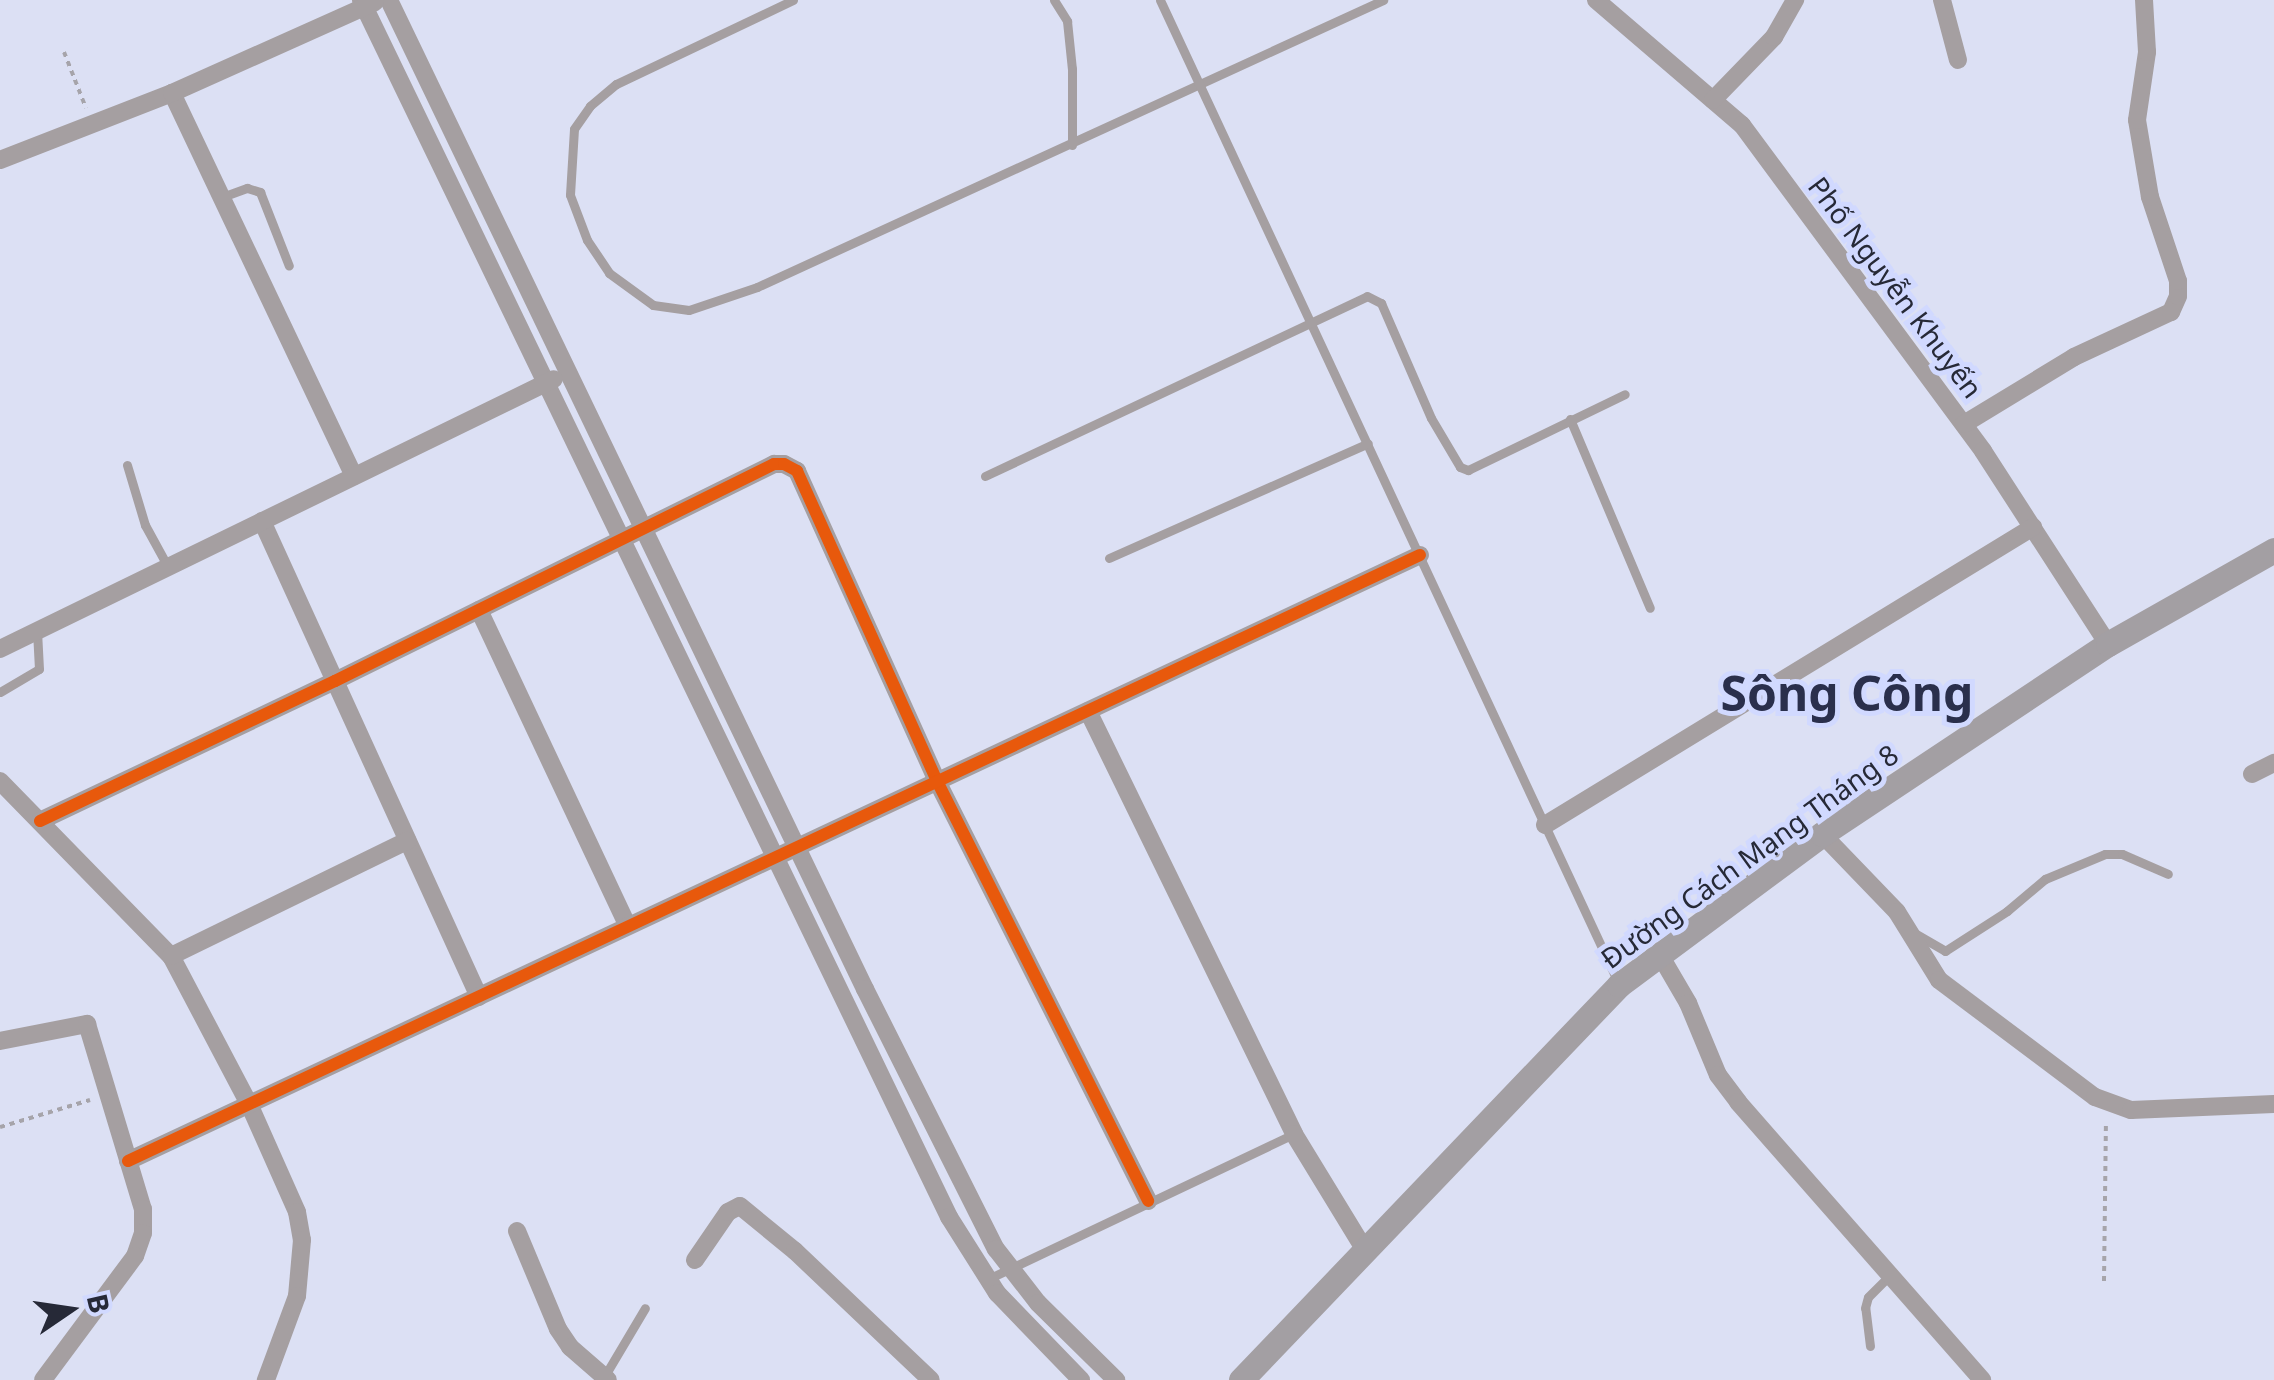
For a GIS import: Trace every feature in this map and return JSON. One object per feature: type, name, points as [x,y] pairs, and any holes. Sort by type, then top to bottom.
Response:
[{"type":"street","points":[[389,0],[865,989],[1008,1266],[1038,1303],[1116,1380]]},
{"type":"street","name":"Phố Nguyễn Khuyến","points":[[1596,0],[1742,125],[1964,424],[2108,644]]},
{"type":"street","points":[[1713,100],[1774,38],[1795,0]]},
{"type":"street","points":[[1942,0],[1958,60]]},
{"type":"street","points":[[1964,424],[2074,357],[2171,312],[2178,296],[2178,281],[2150,197],[2137,120],[2147,52],[2144,0]]},
{"type":"street","points":[[0,160],[172,93],[368,2],[620,541],[949,1217],[986,1280],[1081,1380]]},
{"type":"street","points":[[172,93],[354,476]]},
{"type":"street","points":[[0,648],[568,372]]},
{"type":"street","points":[[40,820],[336,681],[774,464],[797,471],[937,781],[1148,1202]]},
{"type":"street","points":[[262,521],[478,996]]},
{"type":"street","points":[[1545,825],[2033,527]]},
{"type":"street","name":"Đường Cách Mạng Tháng 8","points":[[1241,1380],[1619,985],[1822,834],[2108,644],[2274,550]]},
{"type":"street","points":[[128,1161],[1420,555]]},
{"type":"street","points":[[479,610],[628,926]]},
{"type":"street","points":[[1088,711],[1294,1134],[1366,1252]]},
{"type":"street","points":[[2252,774],[2274,764]]},
{"type":"street","points":[[0,781],[171,956],[249,1104],[296,1212],[302,1240],[296,1296],[266,1380]]},
{"type":"street","points":[[1822,834],[1910,929],[1939,980],[2113,1106],[2274,1104]]},
{"type":"street","points":[[171,956],[407,841]]},
{"type":"street","points":[[1660,954],[1718,1075],[1982,1380]]},
{"type":"street","points":[[842,1000],[865,989]]},
{"type":"street","points":[[0,1041],[87,1024],[143,1209],[144,1234],[134,1256],[44,1380]]},
{"type":"street","points":[[695,1260],[728,1212],[740,1206],[795,1251],[932,1380]]},
{"type":"street","points":[[517,1231],[558,1329],[570,1347],[606,1378]]},
{"type":"lane","points":[[793,0],[616,84],[590,106],[574,128],[570,195],[587,240],[608,273],[653,305],[688,310],[741,293],[1072,145],[1382,0]]},
{"type":"lane","points":[[1054,0],[1066,21],[1072,69],[1072,145]]},
{"type":"lane","points":[[1160,0],[1619,985]]},
{"type":"lane","points":[[222,197],[247,188],[260,192],[289,266]]},
{"type":"lane","points":[[985,476],[1368,296],[1382,303],[1431,418],[1460,467],[1468,470],[1625,394]]},
{"type":"lane","points":[[1570,420],[1650,608]]},
{"type":"lane","points":[[1109,558],[1368,443]]},
{"type":"lane","points":[[128,465],[145,525],[168,567]]},
{"type":"lane","points":[[0,692],[38,669],[42,660],[38,630]]},
{"type":"lane","points":[[1910,929],[1944,951],[2007,911],[2045,879],[2105,854],[2122,854],[2168,874]]},
{"type":"lane","points":[[986,1280],[1008,1266],[1294,1134]]},
{"type":"lane","points":[[1870,1346],[1865,1319],[1868,1297],[1890,1274]]},
{"type":"lane","points":[[606,1378],[645,1308]]},
{"type":"path","points":[[64,52],[93,124]]},
{"type":"path","points":[[0,1127],[108,1094]]},
{"type":"path","points":[[2104,1281],[2102,1152],[2106,1122],[2113,1106]]},
{"type":"cycle path","points":[[40,821],[335,681],[774,464],[784,464],[797,471],[937,781],[1148,1201]]},
{"type":"cycle path","points":[[128,1161],[1420,555]]},
{"type":"district","name":"Sông Công","points":[[1847,693]]}]
